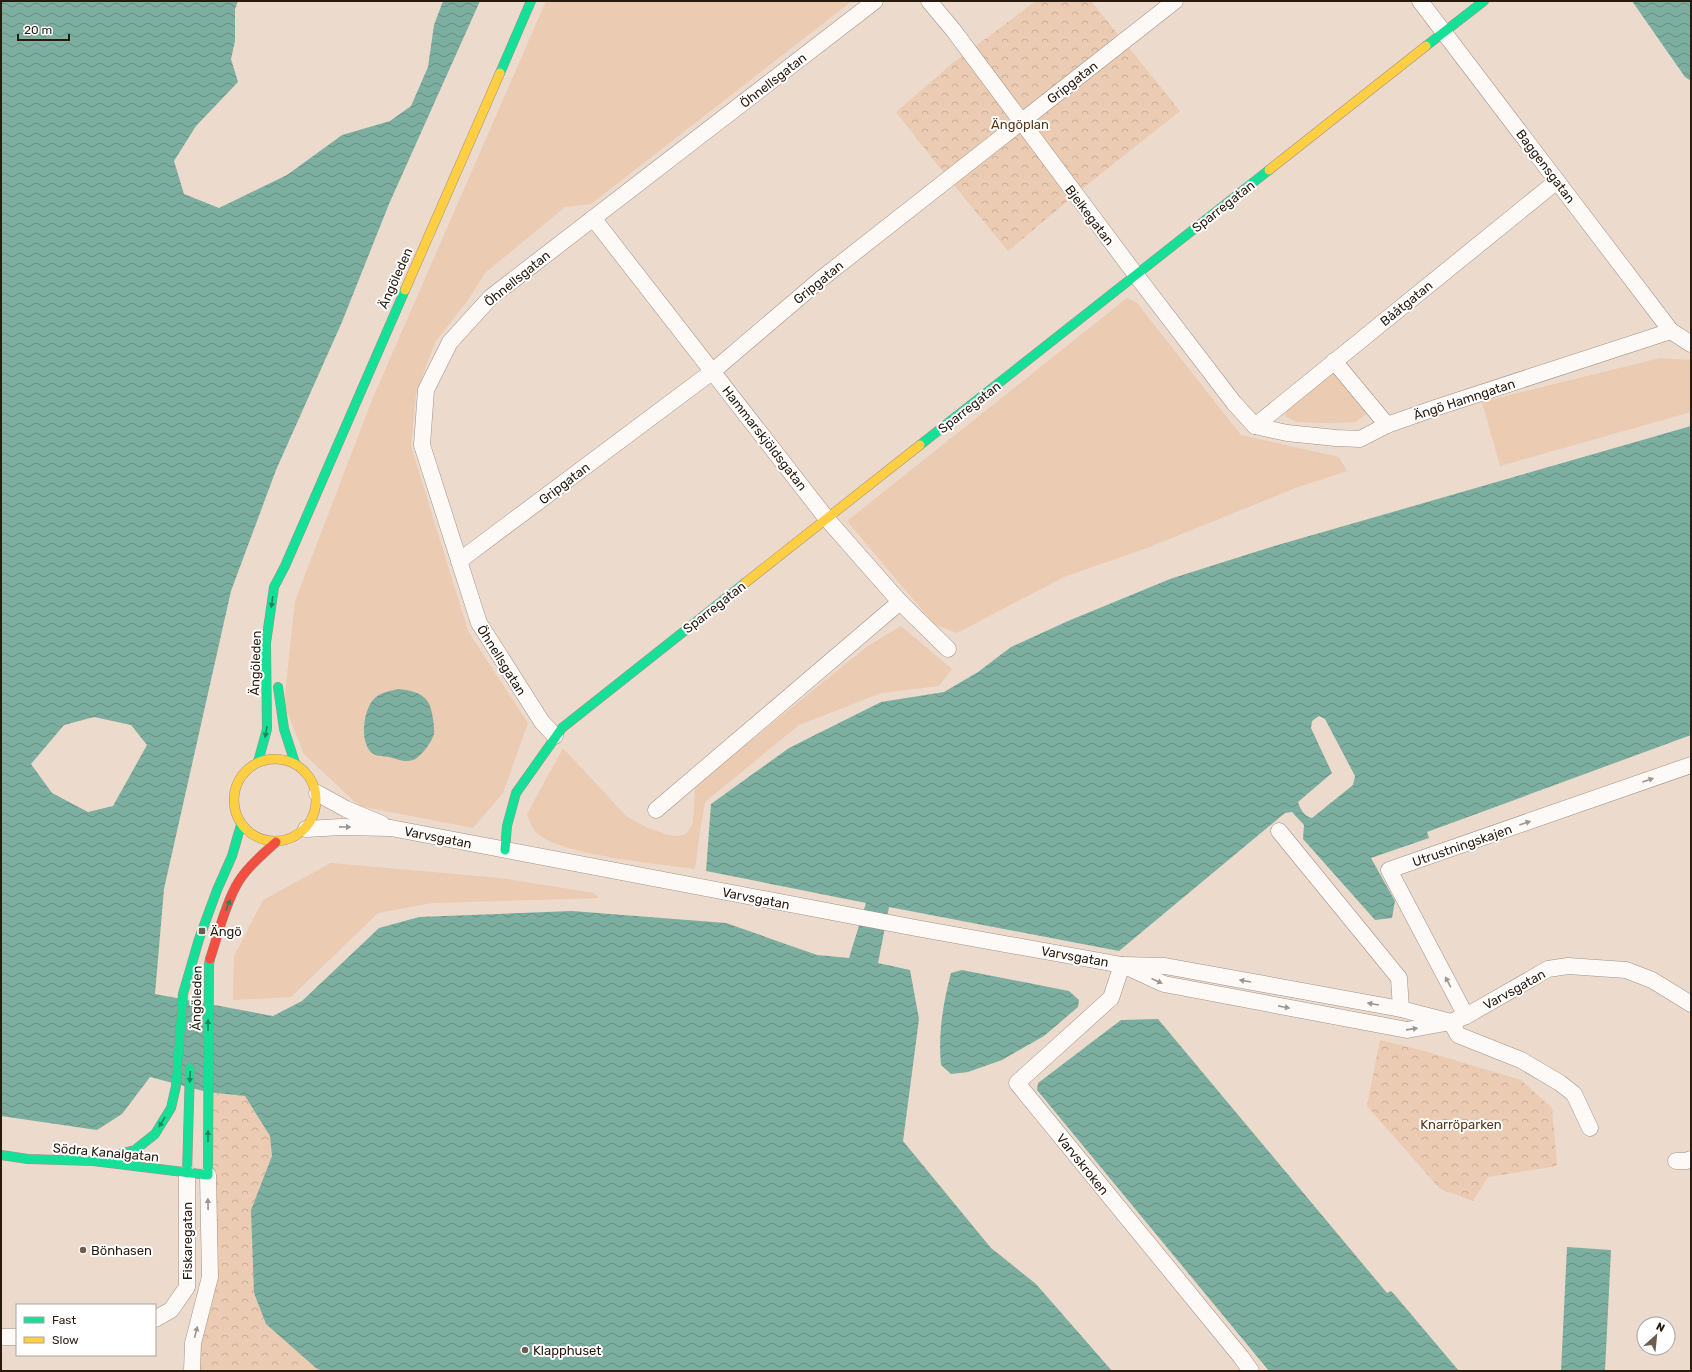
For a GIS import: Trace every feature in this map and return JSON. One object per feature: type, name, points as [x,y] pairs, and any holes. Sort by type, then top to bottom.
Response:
[{"type":"street","name":"Ängöleden","points":[[258,762],[267,729],[266,643],[274,587],[286,566],[310,504],[531,1]]},
{"type":"street","name":"Öhnellsgatan","points":[[555,736],[542,722],[479,623],[422,445],[426,390],[450,342],[491,297],[875,1]]},
{"type":"street","name":"Bjelkegatan","points":[[929,1],[954,31],[1136,275],[1234,403],[1255,426]]},
{"type":"street","name":"Gripgatan","points":[[459,562],[713,371],[821,279],[1175,1]]},
{"type":"street","name":"Baggensgatan","points":[[1420,1],[1671,332]]},
{"type":"street","name":"Sparregatan","points":[[505,850],[507,826],[516,793],[562,728],[603,694],[1484,1]]},
{"type":"street","name":"Bååtgatan","points":[[1255,426],[1557,181]]},
{"type":"street","name":"Hammarskjöldsgatan","points":[[594,218],[827,519],[900,602],[948,649]]},
{"type":"street","points":[[1671,332],[1691,344]]},
{"type":"street","name":"Ängö Hamngatan","points":[[1255,426],[1287,432],[1336,438],[1360,439],[1387,426],[1438,407],[1671,332]]},
{"type":"street","points":[[1334,361],[1387,426]]},
{"type":"street","name":"Ängöleden","points":[[286,566],[286,582]]},
{"type":"street","points":[[656,810],[900,602]]},
{"type":"street","name":"Ängöleden","points":[[278,680],[284,729],[295,763]]},
{"type":"street","name":"Ängöleden","points":[[276,758],[295,763],[308,773],[317,794],[316,812],[306,829],[292,839],[276,842],[257,838],[241,825],[234,808],[235,789],[243,773],[258,762],[276,758]]},
{"type":"street","name":"Utrustningskajen","points":[[1466,1016],[1389,870],[1691,765]]},
{"type":"street","name":"Varvsgatan","points":[[317,794],[346,809],[391,828]]},
{"type":"street","name":"Ängöleden","points":[[93,1161],[134,1150],[155,1134],[171,1108],[176,1086],[183,994],[199,939],[217,890],[232,856],[241,825]]},
{"type":"street","name":"Varvsgatan","points":[[306,829],[341,827],[391,828],[916,928],[1122,965],[1165,966],[1401,1009],[1452,1022]]},
{"type":"street","points":[[1278,831],[1399,978],[1401,1009]]},
{"type":"street","name":"Ängöleden","points":[[208,1175],[209,964],[236,885],[251,866],[276,842]]},
{"type":"street","name":"Ängöleden","points":[[192,963],[193,989]]},
{"type":"street","name":"Varvsgatan","points":[[1122,965],[1164,984],[1407,1030],[1452,1022],[1466,1016],[1548,969],[1568,966],[1626,970],[1652,980],[1691,1004]]},
{"type":"street","name":"Varvskroken","points":[[1122,965],[1111,998],[1017,1083],[1241,1357],[1250,1371]]},
{"type":"street","points":[[1452,1022],[1458,1035],[1521,1060],[1560,1083],[1574,1094],[1590,1128]]},
{"type":"street","points":[[187,1173],[191,1060]]},
{"type":"street","name":"Södra Kanalgatan","points":[[1,1155],[28,1159],[93,1161],[208,1175]]},
{"type":"street","name":"Fiskaregatan","points":[[156,1318],[171,1310],[187,1287],[187,1173]]},
{"type":"street","points":[[192,1371],[193,1343],[210,1277],[208,1175]]},
{"type":"street","points":[[1,1337],[16,1337]]},
{"type":"green space","points":[[546,1],[852,1],[591,204],[565,207],[485,273],[468,300],[435,342],[416,394],[411,446],[468,631],[528,723],[503,793],[473,828],[359,806],[304,754],[284,704],[295,601],[372,400]]},
{"type":"green space","name":"Ängöplan","points":[[1036,1],[1091,1],[1180,111],[1083,188],[1008,251],[896,112],[953,63]]},
{"type":"green space","points":[[1127,298],[1137,303],[1241,435],[1339,457],[1347,471],[1298,487],[1147,548],[1064,577],[957,633],[934,624],[847,521]]},
{"type":"green space","points":[[1660,358],[1691,360],[1691,412],[1500,466],[1482,402]]},
{"type":"green space","points":[[1331,374],[1338,374],[1369,412],[1355,422],[1297,422],[1285,416],[1287,408]]},
{"type":"green space","points":[[901,626],[952,669],[939,686],[881,693],[799,725],[705,802],[695,869],[635,861],[586,852],[546,839],[532,827],[527,814],[563,748],[626,816],[648,828],[668,835],[678,836],[686,834],[693,823],[695,789],[714,770],[868,646]]},
{"type":"green space","points":[[331,863],[500,878],[594,893],[599,898],[432,903],[378,913],[291,997],[233,1000],[234,956],[263,900]]},
{"type":"green space","name":"Knarröparken","points":[[1380,1040],[1424,1051],[1521,1080],[1552,1108],[1557,1166],[1488,1177],[1473,1201],[1440,1189],[1367,1106]]},
{"type":"green space","points":[[207,1087],[246,1096],[270,1136],[272,1156],[251,1210],[316,1368],[322,1371],[192,1371],[203,1307]]},
{"type":"water","points":[[1,1],[238,1],[235,9],[235,41],[231,59],[238,82],[196,126],[174,161],[184,194],[219,208],[287,175],[342,135],[390,121],[411,106],[428,67],[434,25],[443,1],[480,1],[389,204],[342,322],[276,470],[231,591],[164,889],[155,994],[273,1016],[302,1001],[379,928],[419,917],[572,911],[726,923],[817,955],[849,958],[866,903],[706,871],[711,804],[789,748],[881,702],[944,692],[978,672],[1011,647],[1068,621],[1170,579],[1271,547],[1691,426],[1691,735],[1427,832],[1429,838],[1371,858],[1395,901],[1392,918],[1375,920],[1303,839],[1304,825],[1292,812],[1285,813],[1119,951],[889,907],[878,963],[910,970],[919,1019],[903,1141],[991,1248],[1036,1284],[1112,1371],[322,1371],[316,1368],[266,1324],[254,1293],[251,1210],[272,1156],[270,1136],[245,1096],[207,1092],[150,1077],[122,1114],[97,1130],[1,1116]],"holes":[[[1319,716],[1325,719],[1355,776],[1353,785],[1312,818],[1303,812],[1298,802],[1332,773],[1311,728],[1312,721]],[[94,717],[131,725],[147,745],[113,806],[88,812],[52,793],[31,764],[64,725]]]},
{"type":"water","points":[[1632,1],[1691,1],[1691,81],[1685,77]]},
{"type":"water","points":[[398,689],[411,691],[422,696],[431,708],[433,718],[434,734],[431,741],[416,759],[410,761],[378,756],[372,753],[365,741],[364,725],[368,708],[376,697]]},
{"type":"water","points":[[962,970],[1069,991],[1079,1000],[1078,1007],[1044,1036],[1002,1060],[968,1072],[951,1074],[941,1065],[940,1042],[942,1019],[951,973]]},
{"type":"water","points":[[1158,1019],[1387,1293],[1391,1291],[1394,1294],[1459,1371],[1269,1371],[1037,1090],[1038,1083],[1121,1020]]},
{"type":"water","points":[[1567,1247],[1611,1250],[1605,1371],[1561,1371]]},
{"type":"traffic: fast","points":[[500,73],[531,1]]},
{"type":"traffic: fast","points":[[1426,46],[1484,1]]},
{"type":"traffic: fast","points":[[920,445],[1269,170]]},
{"type":"traffic: fast","points":[[258,762],[267,729],[266,643],[274,587],[285,566],[405,290]]},
{"type":"traffic: fast","points":[[505,850],[507,826],[516,793],[562,728],[745,583]]},
{"type":"traffic: fast","points":[[278,687],[284,729],[295,763]]},
{"type":"traffic: fast","points":[[103,1158],[135,1150],[155,1134],[171,1108],[176,1086],[183,994],[199,939],[217,890],[232,856],[241,825]]},
{"type":"traffic: fast","points":[[1,1155],[28,1159],[93,1161],[208,1175],[210,959]]},
{"type":"traffic: fast","points":[[187,1173],[190,1068]]},
{"type":"traffic: slow","points":[[1269,170],[1426,46]]},
{"type":"traffic: slow","points":[[405,290],[500,73]]},
{"type":"traffic: slow","points":[[745,583],[920,445]]},
{"type":"traffic: slow","points":[[267,759],[283,759],[298,766],[309,777],[316,792],[316,800],[316,808],[313,816],[304,829],[291,838],[283,841],[267,841],[252,834],[241,823],[234,808],[234,792],[241,777],[252,766],[267,759]]},
{"type":"traffic: jam","points":[[210,959],[225,912],[236,886],[249,868],[276,842]]},
{"type":"place","name":"Ängö","points":[[202,931]]},
{"type":"place","name":"Bönhasen","points":[[83,1250]]},
{"type":"place","name":"Klapphuset","points":[[525,1350]]}]
